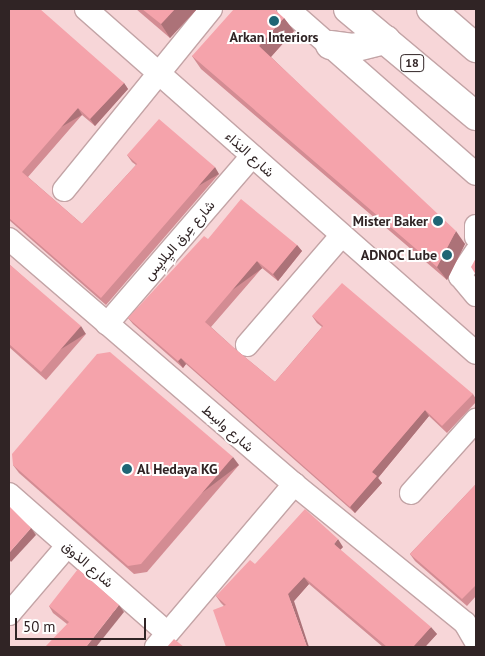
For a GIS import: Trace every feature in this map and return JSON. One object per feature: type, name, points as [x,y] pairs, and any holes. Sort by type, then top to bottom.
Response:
[{"type":"main road","name":"18","points":[[348,9],[476,116]]},
{"type":"main road","points":[[431,9],[476,48]]},
{"type":"main road","points":[[330,45],[358,48],[386,40]]},
{"type":"street","name":"شارع النِدَاء","points":[[86,9],[476,353]]},
{"type":"street","points":[[64,190],[211,9]]},
{"type":"street","points":[[288,9],[476,174]]},
{"type":"street","name":"شارع عِرق اليِلايِس","points":[[107,324],[252,156]]},
{"type":"street","points":[[476,226],[476,237]]},
{"type":"street","points":[[247,345],[342,235]]},
{"type":"street","name":"شارع واسِط","points":[[9,239],[294,484],[465,623],[475,645]]},
{"type":"street","points":[[476,252],[460,276],[476,295]]},
{"type":"street","points":[[411,493],[476,420]]},
{"type":"street","name":"شارع الذوق","points":[[9,494],[67,546],[162,640],[294,484]]},
{"type":"street","points":[[9,614],[67,546]]},
{"type":"street","points":[[451,613],[462,647]]},
{"type":"building","points":[[9,9],[40,9],[124,83],[90,119],[78,108],[22,172],[82,224],[137,164],[127,155],[159,119],[215,167],[101,298],[9,218]]},
{"type":"building","points":[[142,9],[175,9],[161,24]]},
{"type":"building","points":[[234,9],[274,9],[284,18],[259,46],[456,231],[437,267],[192,56]]},
{"type":"building","points":[[241,199],[297,245],[273,274],[257,261],[205,322],[234,348],[275,382],[323,326],[312,316],[342,283],[473,394],[442,426],[425,410],[372,472],[377,476],[350,507],[181,358],[178,361],[128,318],[204,236],[208,239]]},
{"type":"building","points":[[476,258],[476,275],[471,267]]},
{"type":"building","points":[[9,264],[81,326],[41,372],[9,344]]},
{"type":"building","name":"Al Hedaya KG","points":[[110,352],[233,457],[141,564],[128,566],[13,465],[12,454],[97,354]]},
{"type":"building","points":[[476,484],[476,585],[462,599],[410,554]]},
{"type":"building","points":[[9,506],[31,528],[9,553]]},
{"type":"building","points":[[305,509],[338,539],[334,544],[431,627],[413,647],[387,647],[304,577],[288,594],[307,647],[226,647],[213,610],[226,605],[216,596],[250,560],[255,564]]},
{"type":"building","points":[[78,569],[119,605],[86,647],[45,647],[69,622],[49,606]]},
{"type":"building","points":[[174,639],[184,647],[167,647]]},
{"type":"place","name":"Arkan Interiors","points":[[274,21]]},
{"type":"place","name":"Mister Baker","points":[[438,221]]},
{"type":"place","name":"ADNOC Lube","points":[[447,255]]},
{"type":"place","name":"Al Hedaya KG","points":[[127,469]]}]
